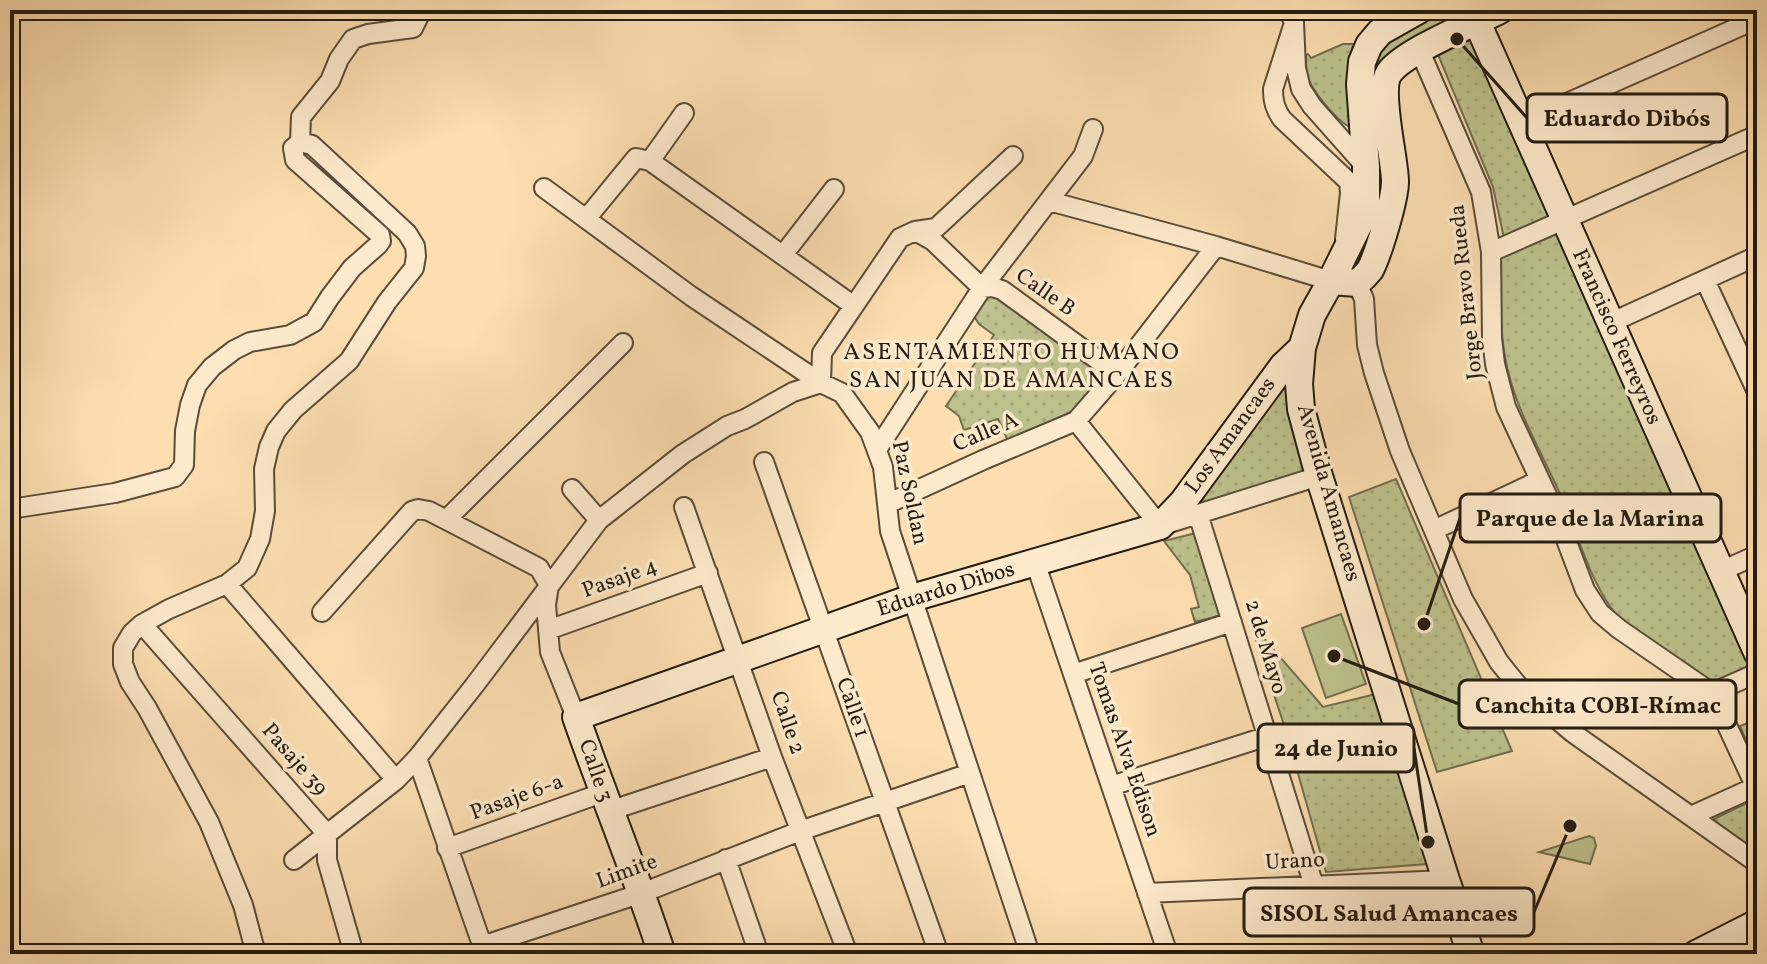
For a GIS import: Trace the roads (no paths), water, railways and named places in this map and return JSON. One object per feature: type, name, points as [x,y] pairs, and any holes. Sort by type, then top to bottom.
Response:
[{"type":"street","points":[[10,509],[115,493],[175,477],[184,465],[185,431],[193,395],[212,367],[250,342],[290,335],[314,322],[352,268],[378,245],[380,235],[295,160],[293,148],[300,142],[301,117],[330,81],[339,59],[353,39],[413,28],[422,10]]},
{"type":"street","name":"Avenida Amancaes","points":[[1344,282],[1344,254],[1366,205],[1360,84],[1362,62],[1369,45],[1380,32],[1419,10]]},
{"type":"street","name":"Avenida Amancaes","points":[[1471,954],[1319,476],[1301,409],[1299,384],[1302,348],[1312,315],[1344,282],[1367,274],[1375,260],[1395,181],[1385,100],[1388,73],[1419,49],[1500,10]]},
{"type":"street","points":[[1292,16],[1301,89],[1312,106],[1366,167]]},
{"type":"street","points":[[1292,16],[1273,99],[1282,119],[1349,182],[1344,254]]},
{"type":"street","points":[[1522,123],[1757,19]]},
{"type":"street","name":"Francisco Ferreyros","points":[[1477,22],[1757,652]]},
{"type":"street","name":"Jorge Bravo Rueda","points":[[1419,49],[1481,192],[1491,252],[1495,364],[1506,407],[1559,521],[1585,590],[1600,613],[1619,629],[1712,693]]},
{"type":"street","points":[[650,161],[684,113]]},
{"type":"street","points":[[878,448],[982,288],[1083,156],[1093,129]]},
{"type":"street","points":[[1491,252],[1757,135]]},
{"type":"street","points":[[256,954],[243,905],[209,822],[130,682],[123,664],[123,648],[142,624],[227,584],[247,568],[260,539],[265,511],[264,469],[276,431],[293,410],[349,361],[387,302],[414,268],[415,246],[407,233],[312,145],[300,142]]},
{"type":"street","points":[[294,860],[396,780],[417,758],[599,520],[683,454],[727,426],[793,392],[821,383],[822,353],[900,238],[915,231],[936,228],[1013,156]]},
{"type":"street","points":[[586,219],[636,158],[650,161],[854,306]]},
{"type":"street","name":"Paz Soldan","points":[[544,188],[691,296],[821,383],[842,393],[870,432],[883,467],[890,531],[1030,954]]},
{"type":"street","points":[[783,255],[834,189]]},
{"type":"street","points":[[1049,201],[1344,282],[1364,299],[1367,345],[1400,451],[1463,599],[1499,662],[1520,688],[1573,733],[1757,863]]},
{"type":"street","points":[[915,231],[933,241],[982,288]]},
{"type":"street","name":"Calle A","points":[[887,504],[1076,421],[1117,374],[1216,246]]},
{"type":"street","points":[[1610,323],[1757,256]]},
{"type":"street","points":[[1705,280],[1757,392]]},
{"type":"street","name":"Calle B","points":[[982,288],[1002,290],[1117,374]]},
{"type":"street","points":[[447,519],[623,343]]},
{"type":"street","name":"Los Amancaes","points":[[1160,526],[1183,502],[1283,366],[1302,348]]},
{"type":"street","points":[[1076,421],[1160,526]]},
{"type":"street","name":"Calle 1","points":[[764,462],[939,954]]},
{"type":"street","name":"Eduardo Dibos","points":[[576,717],[912,598],[1319,476]]},
{"type":"street","points":[[1434,530],[1540,480]]},
{"type":"street","points":[[572,489],[599,520]]},
{"type":"street","name":"Calle 2","points":[[684,507],[772,757],[848,954]]},
{"type":"street","points":[[322,612],[412,511],[418,509],[447,519],[539,568],[549,585]]},
{"type":"street","name":"2 de Mayo","points":[[1198,514],[1314,886]]},
{"type":"street","points":[[1721,571],[1757,555]]},
{"type":"street","name":"Tomas Alva Edison","points":[[1035,562],[1168,954]]},
{"type":"street","name":"Pasaje 4","points":[[548,630],[708,573]]},
{"type":"street","points":[[227,584],[396,780]]},
{"type":"street","name":"Calle 3","points":[[549,585],[546,605],[550,652],[642,893],[662,954]]},
{"type":"street","points":[[1073,674],[1232,622]]},
{"type":"street","name":"Pasaje 39","points":[[142,624],[327,834]]},
{"type":"street","points":[[1691,816],[1756,788],[1712,693],[1757,673]]},
{"type":"street","points":[[1111,786],[1268,736]]},
{"type":"street","name":"Pasaje 6-a","points":[[447,848],[772,757]]},
{"type":"street","name":"Limite","points":[[417,758],[480,939],[485,943],[642,893],[800,831],[970,773]]},
{"type":"street","points":[[327,834],[327,860],[354,954]]},
{"type":"street","points":[[726,859],[759,954]]},
{"type":"street","name":"Urano","points":[[1147,893],[1446,880]]},
{"type":"street","points":[[1696,954],[1757,923]]},
{"type":"place","name":"Eduardo Dibós","points":[[1457,39]]},
{"type":"place","name":"Parque de la Marina","points":[[1424,624]]},
{"type":"place","name":"Canchita COBI-Rímac","points":[[1334,656]]},
{"type":"place","name":"SISOL Salud Amancaes","points":[[1570,826]]},
{"type":"place","name":"24 de Junio","points":[[1428,842]]},
{"type":"district","name":"ASENTAMIENTO HUMANO SAN JUAN DE AMANCAES","points":[[1012,367]]}]
